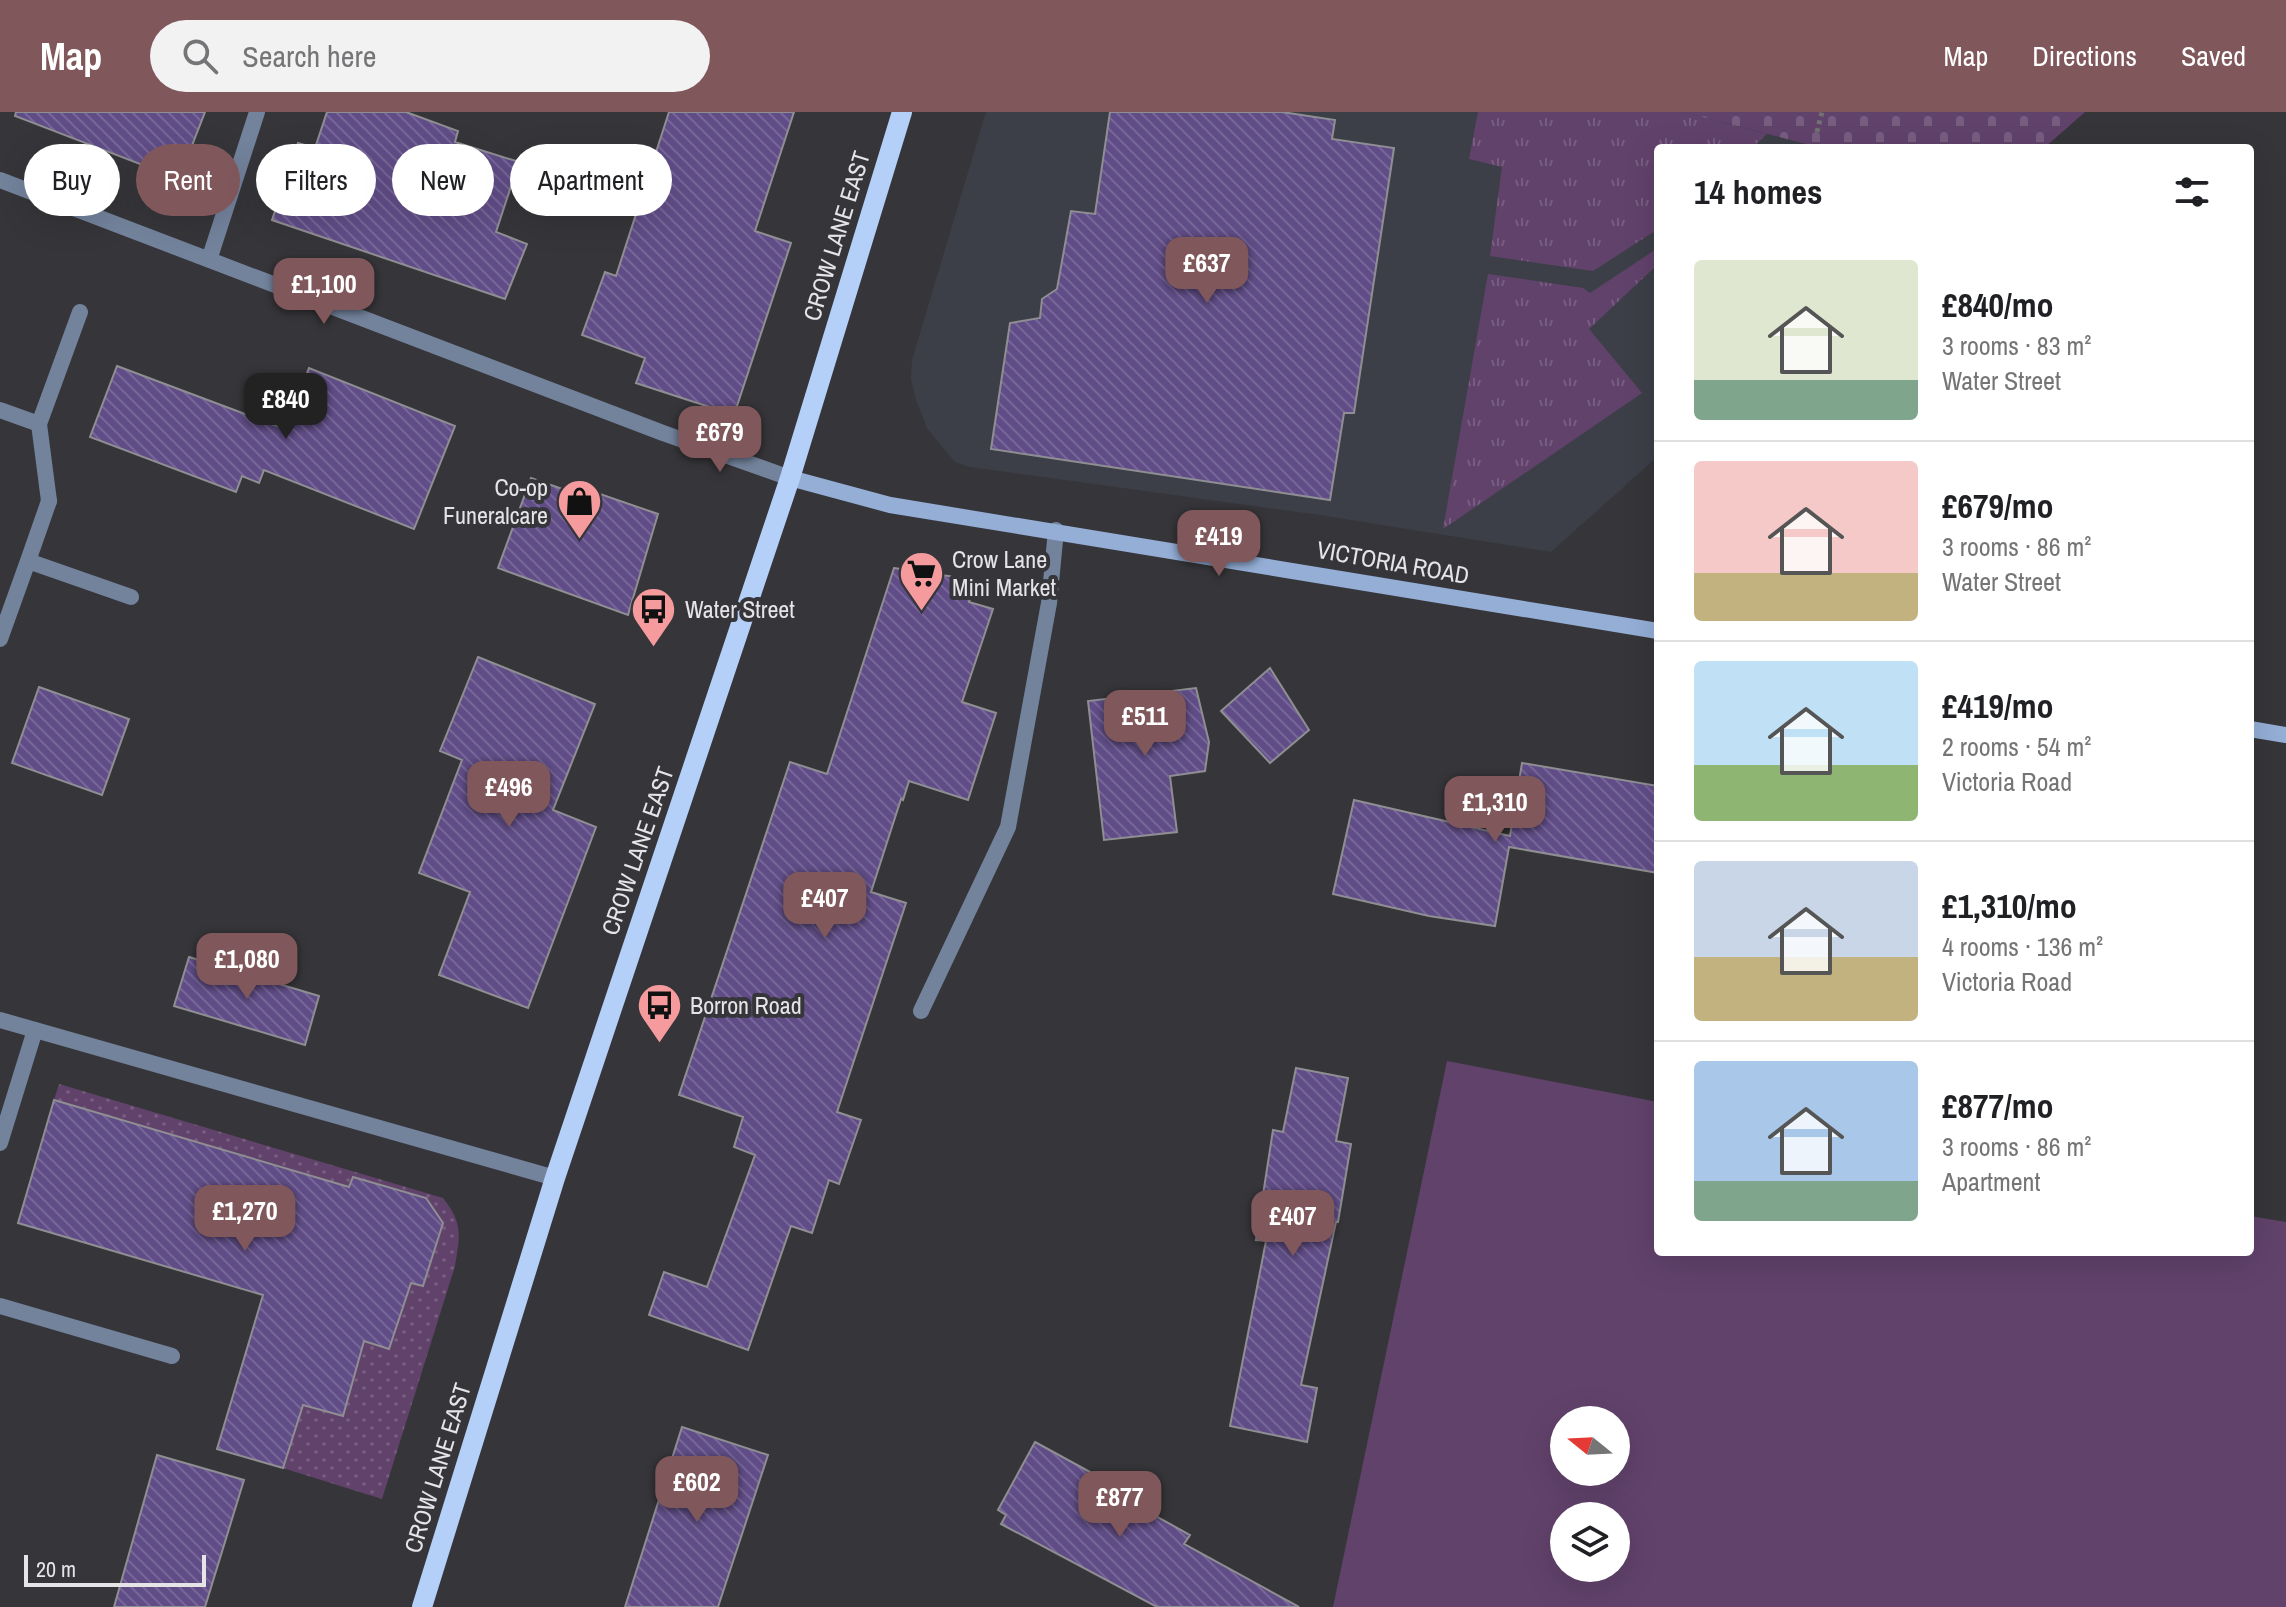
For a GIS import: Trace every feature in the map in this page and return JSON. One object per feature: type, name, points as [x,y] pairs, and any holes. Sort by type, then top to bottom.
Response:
[{"type":"main road","name":"CROW LANE EAST","points":[[422,1607],[555,1178],[790,478],[902,112]]},
{"type":"street","points":[[209,260],[257,112]]},
{"type":"street","points":[[0,180],[635,423],[790,478]]},
{"type":"street","points":[[0,639],[49,501],[39,424],[80,312]]},
{"type":"street","points":[[0,410],[39,424]]},
{"type":"street","name":"VICTORIA ROAD","points":[[790,478],[890,505],[1654,630]]},
{"type":"street","points":[[921,1011],[1008,827],[1049,603],[1056,530]]},
{"type":"street","points":[[28,561],[131,597]]},
{"type":"street","points":[[2254,730],[2286,735]]},
{"type":"street","points":[[0,1020],[555,1178]]},
{"type":"street","points":[[0,1143],[35,1030]]},
{"type":"street","points":[[0,1306],[172,1356]]},
{"type":"path","points":[[1817,132],[1822,112]]},
{"type":"shaded area","points":[[986,112],[1683,112],[1806,144],[1654,144],[1654,460],[1551,552],[1320,515],[970,467],[955,462],[927,428],[911,379],[912,360]]},
{"type":"green space","points":[[1478,112],[1683,112],[1767,134],[1756,144],[1654,144],[1654,232],[1593,271],[1490,256],[1502,167],[1469,159]]},
{"type":"green space","points":[[1683,112],[2085,112],[2049,144],[1806,144]]},
{"type":"green space","points":[[1654,251],[1654,268],[1589,329],[1642,393],[1443,529],[1488,274],[1583,288],[1590,293]]},
{"type":"green space","points":[[1447,1061],[1654,1101],[1654,1256],[2254,1256],[2254,1217],[2286,1222],[2286,1607],[1333,1607]]},
{"type":"green space","points":[[59,1084],[443,1198],[457,1222],[455,1266],[382,1499],[283,1468],[303,1405],[343,1416],[364,1341],[389,1348],[411,1283],[424,1286],[443,1223],[426,1198],[353,1177],[349,1187],[54,1100]]},
{"type":"building","points":[[16,112],[205,112],[193,144],[136,144],[136,162],[120,156],[120,144],[88,144],[15,116]]},
{"type":"building","points":[[327,112],[406,112],[458,131],[455,142],[461,144],[392,144],[392,216],[494,216],[494,154],[510,159],[510,189],[496,232],[527,244],[505,299],[272,220],[273,216],[376,216],[376,144],[316,144]]},
{"type":"building","points":[[669,112],[794,112],[755,231],[791,243],[734,415],[636,383],[645,358],[582,335],[605,272],[616,276],[635,216],[672,216],[672,144],[659,144]]},
{"type":"building","points":[[1110,112],[1282,112],[1335,120],[1332,139],[1394,148],[1354,413],[1344,413],[1330,500],[991,449],[1010,323],[1040,318],[1042,299],[1057,289],[1071,211],[1095,214]]},
{"type":"building","points":[[117,366],[285,429],[309,368],[455,426],[414,529],[264,470],[259,483],[242,476],[236,492],[90,437]]},
{"type":"building","name":"Co-op Funeralcare","points":[[531,478],[568,491],[571,484],[658,514],[628,615],[498,568]]},
{"type":"building","points":[[894,568],[976,580],[969,602],[993,609],[962,702],[996,713],[968,800],[909,781],[901,799],[871,892],[906,903],[837,1112],[861,1120],[839,1184],[829,1180],[812,1233],[791,1226],[748,1350],[649,1315],[664,1272],[707,1287],[755,1155],[734,1147],[743,1117],[679,1095],[790,762],[827,774]]},
{"type":"building","points":[[478,657],[595,704],[553,810],[596,827],[528,1008],[439,975],[470,892],[419,873],[462,760],[440,751]]},
{"type":"building","points":[[1270,668],[1309,730],[1270,763],[1221,711]]},
{"type":"building","points":[[39,687],[129,719],[102,795],[12,763]]},
{"type":"building","points":[[1196,688],[1209,742],[1205,771],[1170,776],[1177,832],[1104,840],[1088,701]]},
{"type":"building","points":[[1522,763],[1654,785],[1654,872],[1509,847],[1495,926],[1429,916],[1333,894],[1354,800],[1510,836]]},
{"type":"building","points":[[189,957],[319,996],[305,1045],[174,1006]]},
{"type":"building","points":[[1296,1068],[1348,1078],[1336,1141],[1351,1144],[1338,1222],[1301,1385],[1317,1388],[1307,1442],[1230,1426],[1266,1241],[1256,1240],[1273,1130],[1283,1132]]},
{"type":"building","points":[[54,1100],[349,1187],[353,1177],[426,1198],[443,1223],[423,1286],[411,1283],[389,1349],[364,1341],[343,1416],[303,1405],[283,1468],[217,1449],[263,1295],[18,1223]]},
{"type":"building","points":[[682,1427],[768,1455],[718,1607],[625,1607]]},
{"type":"building","points":[[1035,1442],[1090,1472],[1087,1478],[1190,1535],[1184,1544],[1299,1607],[1157,1607],[1001,1524],[1006,1515],[998,1510]]},
{"type":"building","points":[[157,1455],[244,1480],[205,1607],[114,1607]]},
{"type":"place","name":"Co-op Funeralcare","points":[[579,541]]},
{"type":"place","name":"Crow Lane Mini Market","points":[[921,613]]},
{"type":"place","name":"Water Street","points":[[654,649]]},
{"type":"place","name":"Borron Road","points":[[659,1045]]}]
